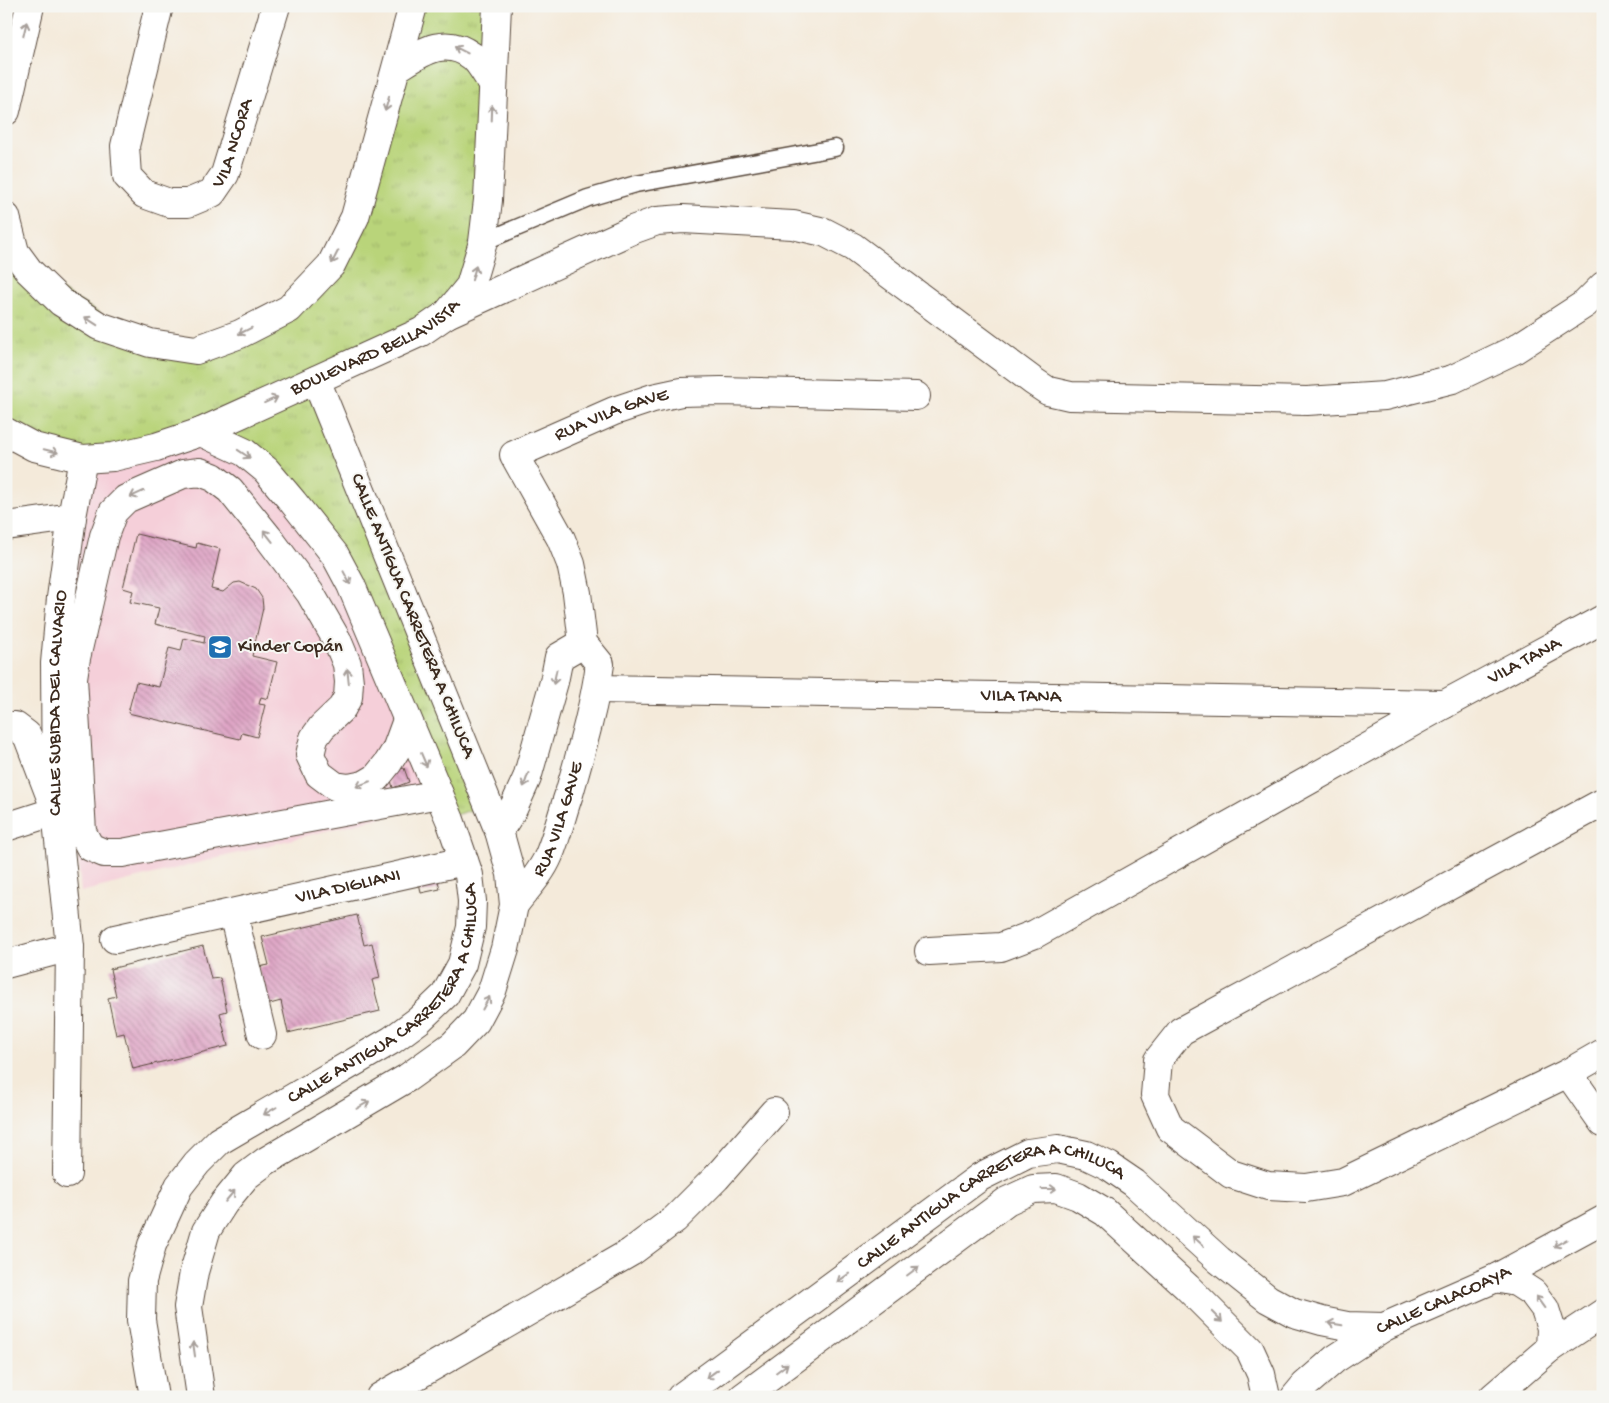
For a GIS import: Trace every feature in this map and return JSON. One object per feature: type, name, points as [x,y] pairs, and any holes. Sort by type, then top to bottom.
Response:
[{"type":"street","points":[[6,111],[30,6]]},
{"type":"street","name":"VILA NCORA","points":[[159,6],[125,146],[127,176],[144,194],[169,203],[188,203],[212,193],[224,174],[276,6]]},
{"type":"street","points":[[6,217],[18,268],[61,302],[99,326],[150,343],[196,350],[240,334],[289,309],[331,265],[355,217],[413,6]]},
{"type":"street","name":"BOULEVARD BELLAVISTA","points":[[6,432],[34,447],[83,459],[113,457],[156,447],[201,432],[316,380],[421,332],[448,314],[470,286],[483,242],[488,200],[497,6]]},
{"type":"street","points":[[397,68],[429,49],[453,46],[473,56],[493,84]]},
{"type":"street","points":[[448,314],[632,230],[658,221],[683,219],[793,225],[824,232],[853,247],[1032,382],[1048,391],[1070,396],[1307,401],[1385,396],[1453,378],[1514,350],[1585,304],[1603,286]]},
{"type":"street","name":"CALLE ANTIGUA CARRETERA A CHILUCA","points":[[201,1397],[188,1307],[194,1272],[206,1231],[224,1203],[246,1176],[266,1161],[407,1078],[453,1045],[476,1021],[492,991],[505,949],[514,905],[511,874],[494,819],[316,380]]},
{"type":"street","name":"RUA VILA GAVE","points":[[514,905],[540,872],[548,856],[582,748],[597,688],[600,664],[583,642],[577,593],[564,547],[549,516],[514,455],[614,411],[653,398],[681,392],[721,391],[916,396]]},
{"type":"street","name":"CALLE ANTIGUA CARRETERA A CHILUCA","points":[[154,1397],[141,1320],[142,1281],[152,1245],[178,1186],[219,1141],[392,1040],[419,1020],[445,995],[462,964],[471,927],[472,901],[469,875],[450,820],[351,585],[335,555],[266,470],[244,452],[201,432]]},
{"type":"street","name":"CALLE SUBIDA DEL CALVARIO","points":[[67,1174],[70,947],[56,811],[55,663],[61,598],[72,517],[83,459]]},
{"type":"street","points":[[407,720],[396,750],[376,778],[364,786],[349,788],[335,786],[320,774],[310,755],[314,738],[322,727],[342,708],[348,697],[347,664],[337,640],[310,593],[230,490],[214,477],[200,472],[183,474],[126,499],[113,512],[104,536],[73,678],[82,832],[90,847],[104,853],[122,853],[439,794]]},
{"type":"street","points":[[6,526],[72,517]]},
{"type":"street","name":"VILA TANA","points":[[929,951],[1001,947],[1035,934],[1445,704],[1603,619]]},
{"type":"street","points":[[450,820],[494,819],[513,809],[527,778],[554,682],[559,657],[583,642]]},
{"type":"street","name":"VILA TANA","points":[[597,688],[1445,704]]},
{"type":"street","points":[[6,827],[56,811],[27,735],[11,726]]},
{"type":"street","points":[[1600,804],[1181,1030],[1158,1060],[1155,1095],[1170,1128],[1232,1174],[1268,1186],[1306,1188],[1343,1182],[1568,1073],[1603,1053]]},
{"type":"street","name":"VILA DIGLIANI","points":[[115,939],[464,861]]},
{"type":"street","points":[[233,913],[262,1035]]},
{"type":"street","points":[[6,964],[70,947]]},
{"type":"street","points":[[1568,1073],[1603,1123]]},
{"type":"street","points":[[380,1397],[631,1252],[675,1219],[716,1178],[774,1112]]},
{"type":"street","name":"CALLE ANTIGUA CARRETERA A CHILUCA","points":[[681,1397],[980,1177],[1028,1153],[1058,1149],[1086,1155],[1110,1166],[1134,1183],[1219,1260],[1268,1298],[1294,1313],[1347,1326],[1384,1327]]},
{"type":"street","name":"CALLE ANTIGUA CARRETERA A CHILUCA","points":[[743,1397],[1007,1201],[1033,1189],[1056,1188],[1078,1196],[1105,1212],[1187,1287],[1250,1350],[1261,1374],[1266,1397]]},
{"type":"street","name":"CALLE CALACOAYA","points":[[1295,1397],[1305,1385],[1335,1359],[1384,1327],[1496,1278],[1603,1220]]},
{"type":"street","points":[[1187,1287],[1202,1290],[1212,1286],[1217,1277],[1219,1260]]},
{"type":"street","points":[[1496,1278],[1516,1282],[1533,1293],[1537,1298],[1545,1309],[1551,1328],[1550,1348]]},
{"type":"street","points":[[1493,1397],[1550,1348],[1603,1313]]},
{"type":"lane","points":[[483,242],[588,198],[636,184],[835,148]]},
{"type":"shaded area","name":"Kinder Copán","points":[[201,432],[244,453],[335,555],[442,802],[81,892],[63,680],[84,460]]},
{"type":"green space","points":[[413,6],[497,6],[488,200],[447,314],[113,457],[6,432],[6,217],[29,271],[150,343],[240,334],[331,265]]},
{"type":"green space","points":[[317,383],[488,805],[448,817],[406,718],[294,503],[203,434]]},
{"type":"building","points":[[136,534],[196,548],[197,543],[220,549],[211,589],[223,592],[234,583],[240,582],[256,589],[262,598],[263,608],[252,656],[277,662],[268,699],[261,697],[259,704],[265,705],[257,737],[242,733],[240,739],[128,713],[136,682],[159,687],[169,648],[181,651],[184,638],[204,643],[205,636],[155,624],[159,608],[130,602],[133,591],[123,588]]},
{"type":"building","points":[[404,768],[409,782],[393,788],[389,772]]},
{"type":"building","points":[[436,873],[440,889],[421,893],[418,876]]},
{"type":"building","points":[[357,915],[364,945],[372,943],[380,978],[372,980],[380,1011],[288,1033],[281,1001],[266,1005],[258,967],[269,965],[262,937]]},
{"type":"building","points":[[203,946],[211,979],[220,978],[227,1011],[220,1013],[228,1046],[133,1069],[124,1033],[116,1035],[108,998],[116,996],[110,969]]},
{"type":"place","name":"Kinder Copán","points":[[220,647]]}]
